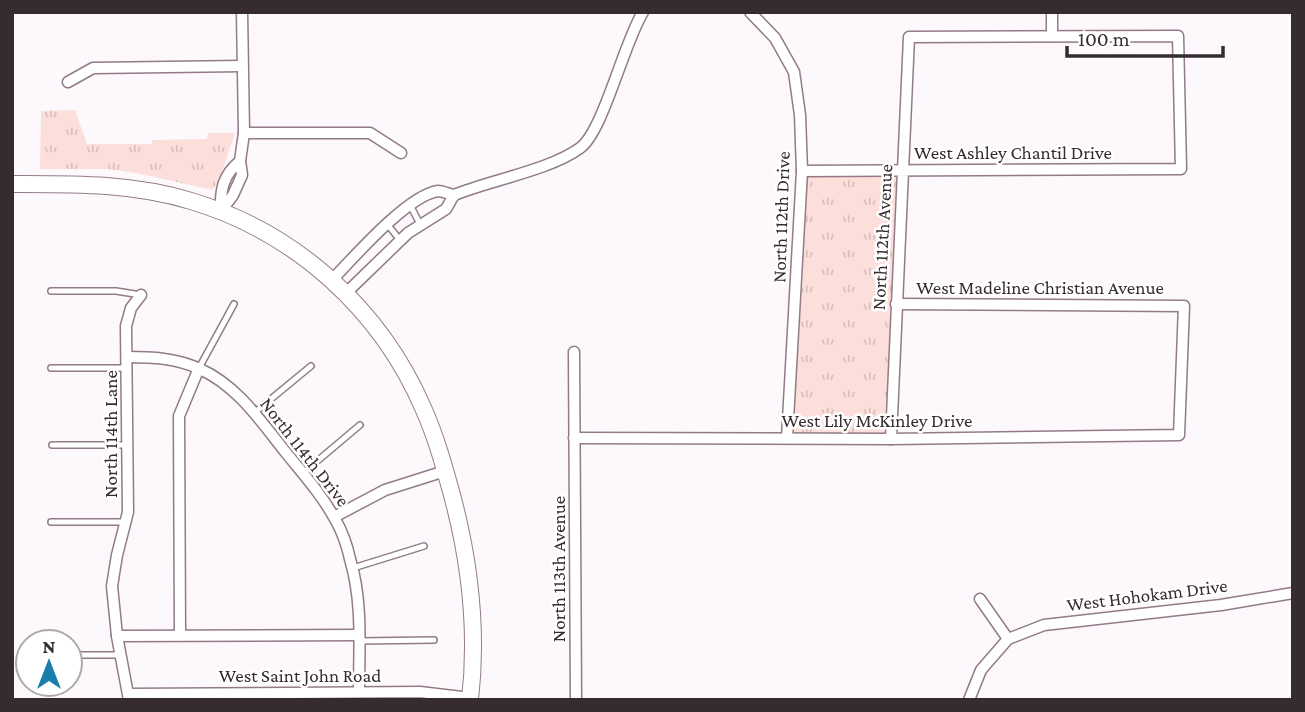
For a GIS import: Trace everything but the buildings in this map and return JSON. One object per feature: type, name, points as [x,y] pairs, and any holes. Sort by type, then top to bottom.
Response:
[{"type":"street","points":[[221,211],[233,195],[242,175],[242,12]]},
{"type":"street","points":[[332,280],[387,223],[410,205],[438,191],[454,195],[552,162],[583,147],[594,131],[643,12]]},
{"type":"street","name":"North 112th Drive","points":[[750,12],[775,38],[794,72],[800,115],[802,171],[788,438]]},
{"type":"street","points":[[1052,12],[1052,36]]},
{"type":"street","name":"West Ashley Chantil Drive","points":[[802,171],[1181,169],[1178,36],[1052,36]]},
{"type":"street","name":"North 112th Avenue","points":[[891,439],[909,37],[1052,36]]},
{"type":"street","points":[[68,82],[93,68],[242,66]]},
{"type":"street","points":[[244,133],[370,133],[401,153]]},
{"type":"street","points":[[13,184],[96,184],[136,188],[178,197],[221,211],[275,238],[332,280],[345,293],[373,325],[407,375],[424,410],[445,471],[470,585],[473,637],[470,699]]},
{"type":"street","points":[[345,293],[400,240],[446,209],[454,195]]},
{"type":"street","name":"North 114th Lane","points":[[129,697],[117,636],[112,586],[128,512],[127,317],[141,295]]},
{"type":"street","name":"West Madeline Christian Avenue","points":[[896,304],[1184,306],[1179,435]]},
{"type":"street","name":"North 113th Avenue","points":[[574,352],[576,700]]},
{"type":"street","name":"North 114th Drive","points":[[127,363],[167,358],[199,368],[227,385],[254,413],[303,473],[334,517],[353,568],[357,589],[359,692]]},
{"type":"street","points":[[180,635],[179,416],[199,368]]},
{"type":"street","name":"West Lily McKinley Drive","points":[[574,438],[891,439],[1179,435]]},
{"type":"street","points":[[334,517],[385,490],[445,471]]},
{"type":"street","name":"West Hohokam Drive","points":[[1008,639],[1044,625],[1221,605],[1293,593]]},
{"type":"street","points":[[969,700],[981,670],[1008,639],[980,599]]},
{"type":"street","points":[[117,636],[359,638]]},
{"type":"street","name":"West Saint John Road","points":[[129,697],[343,696],[359,692],[470,699]]},
{"type":"lane","points":[[410,205],[420,224]]},
{"type":"lane","points":[[387,223],[400,240]]},
{"type":"lane","points":[[51,292],[116,291],[141,295]]},
{"type":"lane","points":[[199,368],[234,304]]},
{"type":"lane","points":[[51,368],[127,363]]},
{"type":"lane","points":[[254,413],[311,366]]},
{"type":"lane","points":[[303,473],[360,425]]},
{"type":"lane","points":[[52,445],[128,445]]},
{"type":"lane","points":[[51,522],[124,522]]},
{"type":"lane","points":[[353,568],[424,546]]},
{"type":"lane","points":[[359,638],[434,640]]},
{"type":"lane","points":[[84,655],[122,655]]},
{"type":"green space","points":[[75,110],[87,144],[151,144],[153,140],[207,139],[208,133],[235,133],[219,181],[212,190],[107,169],[40,169],[41,111]]},
{"type":"green space","points":[[903,169],[891,439],[787,438],[802,171]]}]
